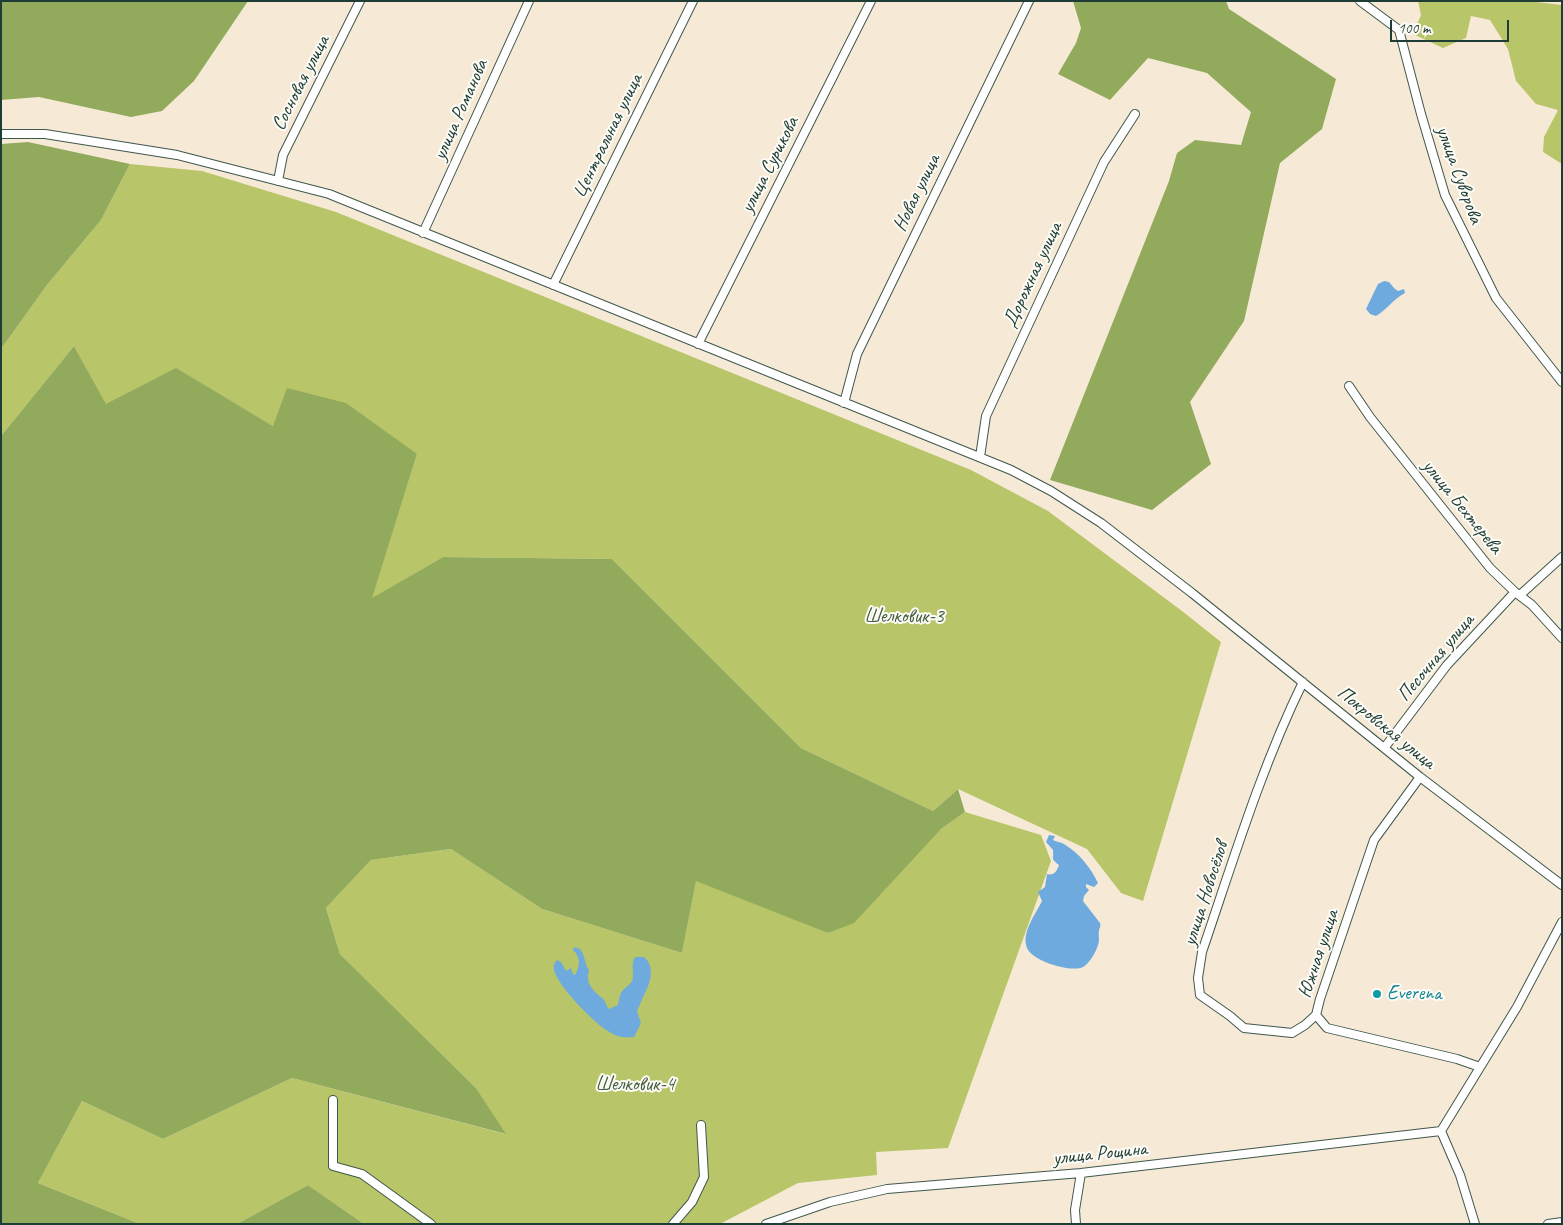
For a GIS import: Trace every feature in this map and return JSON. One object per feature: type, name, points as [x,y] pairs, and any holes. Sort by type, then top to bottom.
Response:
[{"type":"street","name":"Сосновая улица","points":[[278,181],[283,155],[360,1]]},
{"type":"street","name":"улица Романова","points":[[424,233],[529,1]]},
{"type":"street","name":"Центральная улица","points":[[553,285],[693,1]]},
{"type":"street","name":"улица Сурикова","points":[[698,344],[871,1]]},
{"type":"street","name":"Новая улица","points":[[844,403],[857,354],[1029,1]]},
{"type":"street","name":"улица Суворова","points":[[1360,1],[1399,30],[1445,195],[1496,298],[1562,382]]},
{"type":"street","name":"Дорожная улица","points":[[980,458],[986,416],[1104,162],[1135,114]]},
{"type":"street","name":"Покровская улица","points":[[1,134],[45,134],[177,155],[329,194],[1011,470],[1060,496],[1101,523],[1192,593],[1420,776],[1562,885]]},
{"type":"street","name":"улица Бехтерева","points":[[1349,386],[1370,417],[1490,568],[1532,605],[1562,638]]},
{"type":"street","name":"Песочная улица","points":[[1384,747],[1447,665],[1518,594],[1562,556]]},
{"type":"street","name":"улица Новосёлов","points":[[1304,682],[1288,714],[1261,779],[1202,952],[1198,978],[1200,995],[1244,1028],[1292,1033],[1316,1015]]},
{"type":"street","name":"Южная улица","points":[[1420,776],[1374,840],[1316,1015],[1327,1028],[1457,1059],[1480,1067]]},
{"type":"street","points":[[1475,1224],[1460,1175],[1441,1132],[1517,1007],[1562,922]]},
{"type":"street","points":[[333,1100],[333,1166],[362,1174],[431,1224]]},
{"type":"street","points":[[673,1224],[692,1202],[704,1177],[701,1125]]},
{"type":"street","name":"улица Рощина","points":[[766,1224],[830,1202],[887,1189],[1081,1173],[1441,1132]]},
{"type":"street","points":[[1076,1224],[1075,1210],[1081,1173]]},
{"type":"street","points":[[1548,1224],[1562,1222]]},
{"type":"green space","points":[[1,1],[248,1],[194,81],[162,111],[131,117],[39,97],[1,100]]},
{"type":"green space","points":[[1073,1],[1226,1],[1229,9],[1336,79],[1322,129],[1280,163],[1244,321],[1190,402],[1211,464],[1152,510],[1050,480],[1169,181],[1177,153],[1195,140],[1241,145],[1251,112],[1207,73],[1148,58],[1110,100],[1058,74],[1076,43],[1081,28]]},
{"type":"green space","points":[[1418,1],[1527,1],[1562,5],[1562,164],[1543,152],[1544,137],[1558,110],[1536,104],[1516,81],[1508,49],[1490,20],[1471,16],[1466,38],[1443,48],[1413,34],[1421,15]]},
{"type":"green space","points":[[28,142],[130,164],[101,220],[47,285],[1,349],[1,144]]},
{"type":"green space","name":"Шелковик-3","points":[[130,164],[202,171],[336,212],[971,470],[1048,511],[1221,642],[1143,901],[1121,893],[1087,849],[958,789],[933,811],[801,748],[612,559],[443,557],[371,599],[417,454],[273,426],[176,369],[106,405],[74,346],[1,436],[1,349],[47,285],[101,220]]},
{"type":"green space","points":[[74,346],[106,404],[176,368],[273,426],[287,388],[346,403],[417,454],[372,598],[443,557],[612,559],[801,748],[933,811],[958,789],[965,812],[941,829],[854,923],[828,933],[696,881],[682,953],[542,909],[451,849],[371,860],[326,908],[340,954],[476,1088],[506,1134],[292,1078],[163,1139],[82,1101],[38,1183],[140,1224],[1,1224],[1,436]]},
{"type":"green space","name":"Шелковик-4","points":[[965,812],[1041,835],[1051,861],[948,1148],[876,1152],[877,1175],[798,1183],[720,1224],[364,1224],[308,1185],[237,1224],[140,1224],[38,1183],[82,1101],[163,1139],[292,1078],[505,1134],[476,1088],[340,954],[326,908],[371,860],[451,849],[542,909],[682,953],[696,880],[829,933],[941,829]]},
{"type":"green space","points":[[308,1185],[364,1224],[237,1224]]},
{"type":"water","points":[[1384,281],[1389,282],[1398,291],[1404,289],[1405,293],[1376,316],[1370,314],[1366,309],[1378,284]]},
{"type":"water","points":[[1049,835],[1055,836],[1053,840],[1064,844],[1080,856],[1098,883],[1094,887],[1086,884],[1089,890],[1084,896],[1083,901],[1100,926],[1097,948],[1088,963],[1083,967],[1070,968],[1052,965],[1030,953],[1027,948],[1026,936],[1033,917],[1042,901],[1038,892],[1045,887],[1047,874],[1055,872],[1059,865],[1053,860],[1053,850],[1046,842]]},
{"type":"water","points":[[574,947],[580,949],[583,955],[589,970],[589,983],[609,1009],[618,1005],[621,993],[632,981],[635,957],[644,957],[648,961],[651,976],[637,1011],[641,1023],[634,1037],[617,1036],[602,1027],[577,1003],[562,985],[554,970],[554,965],[557,960],[561,962],[566,971],[571,968],[575,975],[579,962],[573,950]]},
{"type":"place","name":"Everena","points":[[1377,994]]}]
